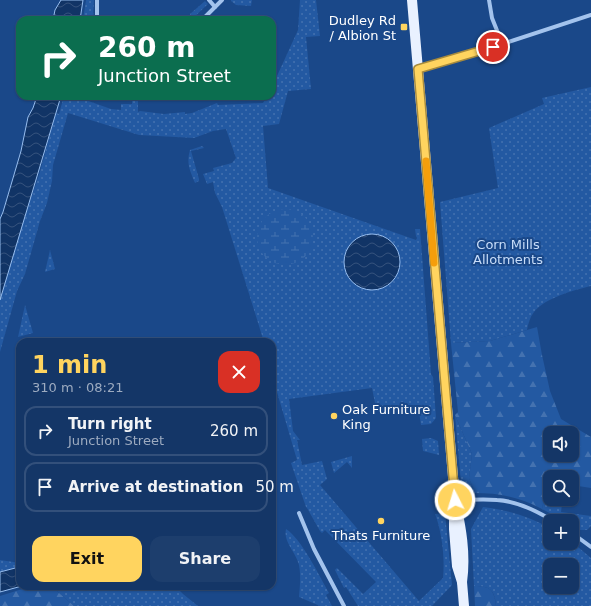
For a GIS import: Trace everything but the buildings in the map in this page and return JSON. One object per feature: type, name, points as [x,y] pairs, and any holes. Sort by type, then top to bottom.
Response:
[{"type":"main road","points":[[412,0],[455,500],[454,535],[457,566],[462,582],[464,606]]},
{"type":"street","points":[[97,0],[97,16]]},
{"type":"street","points":[[208,0],[215,7]]},
{"type":"street","points":[[206,16],[222,0]]},
{"type":"street","points":[[489,0],[492,18],[502,43]]},
{"type":"street","points":[[418,69],[591,15]]},
{"type":"street","points":[[455,500],[497,500],[512,502],[543,516]]},
{"type":"street","points":[[299,513],[314,549],[344,606]]},
{"type":"street","points":[[579,538],[591,547]]},
{"type":"green space","points":[[86,0],[94,0],[93,16],[84,16]]},
{"type":"green space","points":[[231,0],[252,0],[251,6],[236,5]]},
{"type":"green space","points":[[300,0],[316,0],[320,36],[306,37],[311,89],[288,91],[279,124],[263,126],[268,188],[416,240],[415,229],[420,229],[431,374],[433,377],[436,418],[431,424],[421,425],[418,405],[379,406],[375,403],[372,388],[289,399],[293,431],[300,440],[297,440],[302,465],[322,461],[327,479],[320,485],[419,601],[443,578],[444,562],[442,545],[435,514],[445,513],[452,585],[432,606],[358,606],[346,587],[344,588],[335,570],[337,568],[363,594],[376,582],[325,530],[322,533],[320,531],[306,507],[291,463],[297,460],[276,389],[276,338],[263,338],[222,207],[215,193],[213,182],[207,184],[203,174],[214,171],[213,168],[232,163],[236,158],[226,129],[213,131],[194,138],[139,135],[68,113],[53,165],[52,181],[47,203],[40,221],[25,274],[17,291],[0,352],[0,300],[16,242],[39,175],[56,113],[59,114],[63,100],[86,100],[111,109],[121,110],[121,104],[132,104],[132,100],[138,100],[138,112],[164,114],[185,112],[185,114],[192,113],[217,103],[218,105],[263,103],[265,100],[276,100],[276,78],[298,30]]},
{"type":"green space","points":[[205,1],[208,4],[195,16],[191,16],[190,14]]},
{"type":"green space","name":"Corn Mills Allotments","points":[[591,87],[591,286],[568,292],[539,307],[529,321],[527,330],[490,341],[451,343],[440,202],[498,188],[489,128],[544,104],[542,98]]},
{"type":"green space","points":[[202,146],[204,148],[191,151],[199,179],[199,181],[195,183],[189,167],[188,159],[190,150]]},
{"type":"green space","points":[[279,209],[291,209],[301,213],[309,221],[313,231],[313,243],[309,253],[301,261],[291,265],[279,265],[269,261],[261,253],[257,243],[257,231],[261,221],[269,213]]},
{"type":"green space","points":[[50,250],[55,269],[45,272]]},
{"type":"green space","points":[[25,305],[33,333],[18,337]]},
{"type":"green space","points":[[537,327],[550,391],[561,419],[573,426],[543,426],[543,462],[579,462],[579,430],[591,437],[591,488],[579,486],[579,470],[543,470],[542,509],[526,501],[509,496],[475,493],[469,478],[472,454],[455,415],[458,412],[451,343],[490,341]]},
{"type":"green space","points":[[455,415],[472,454],[469,478],[475,493],[465,489],[461,483]]},
{"type":"green space","points":[[431,438],[438,441],[439,455],[423,451],[422,439]]},
{"type":"green space","points":[[352,456],[352,468],[347,462],[334,473],[331,462]]},
{"type":"green space","points":[[543,504],[543,506],[562,506],[561,512],[576,514],[552,514],[542,509]]},
{"type":"green space","points":[[483,507],[517,514],[543,524],[543,550],[579,550],[579,548],[591,558],[591,606],[496,606],[491,590],[484,587],[474,586],[471,529]]},
{"type":"green space","points":[[579,514],[591,516],[591,526],[587,530],[580,530]]},
{"type":"green space","points":[[286,529],[298,541],[310,558],[329,593],[326,595],[332,606],[320,606],[299,597],[299,565],[286,538]]},
{"type":"green space","points":[[0,560],[16,562],[16,568],[0,572]]},
{"type":"green space","points":[[474,586],[484,587],[491,590],[496,606],[475,606]]},
{"type":"green space","points":[[19,590],[56,590],[74,606],[0,606],[0,596]]},
{"type":"green space","points":[[56,590],[179,590],[198,606],[74,606]]},
{"type":"water","points":[[61,0],[83,0],[81,16],[54,16],[55,10]]},
{"type":"water","points":[[36,100],[60,100],[0,300],[0,219],[21,151],[28,117]]},
{"type":"water","points":[[366,234],[378,234],[388,238],[396,246],[400,256],[400,268],[396,278],[388,286],[378,290],[366,290],[356,286],[348,278],[344,268],[344,256],[348,246],[356,238]]},
{"type":"water","points":[[16,568],[16,588],[0,592],[0,572]]},
{"type":"slow traffic","points":[[426,161],[434,263]]},
{"type":"place","name":"Dudley Rd / Albion St","points":[[404,27]]},
{"type":"place","name":"Oak Furniture King","points":[[334,416]]},
{"type":"place","name":"Thats Furniture","points":[[381,521]]},
{"type":"route","points":[[455,500],[418,69],[493,47]]}]
